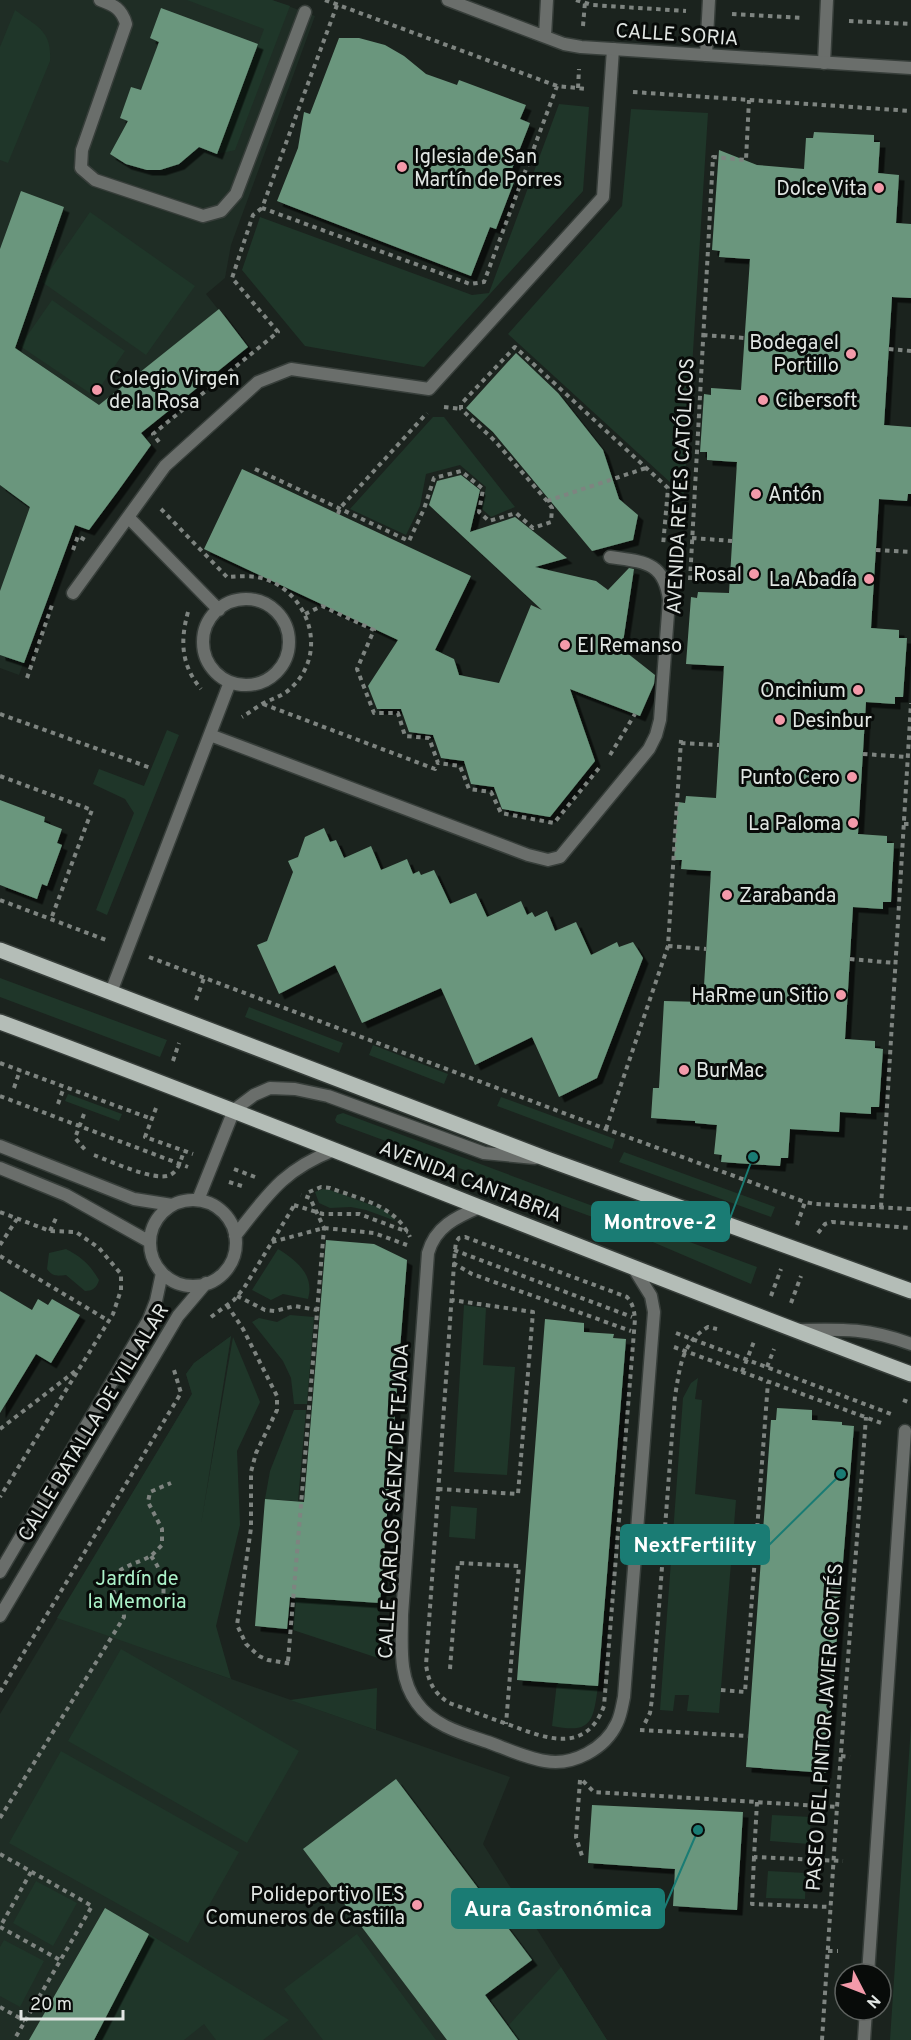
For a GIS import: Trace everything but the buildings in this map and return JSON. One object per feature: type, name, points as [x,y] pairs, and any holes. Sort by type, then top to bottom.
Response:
[{"type":"main road","name":"AVENIDA CANTABRIA","points":[[0,950],[547,1159],[911,1291]]},
{"type":"main road","name":"AVENIDA CANTABRIA","points":[[0,1022],[234,1110],[794,1331],[911,1374]]},
{"type":"street","points":[[100,0],[114,5],[123,13],[126,24],[82,150],[81,168],[96,180],[203,216],[221,211],[236,194],[305,12]]},
{"type":"street","name":"CALLE SORIA","points":[[448,0],[564,44],[581,47],[911,68]]},
{"type":"street","points":[[545,36],[547,0]]},
{"type":"street","points":[[824,63],[827,0]]},
{"type":"street","points":[[706,56],[709,6]]},
{"type":"street","points":[[73,593],[165,466],[258,382],[291,369],[429,389],[603,197],[613,49]]},
{"type":"street","points":[[128,517],[219,610]]},
{"type":"street","points":[[210,735],[528,855],[548,860],[560,857],[649,749],[660,720],[669,600],[667,585],[662,573],[653,566],[639,561],[610,557]]},
{"type":"street","points":[[245,600],[260,602],[276,611],[285,623],[289,635],[286,658],[278,671],[260,683],[250,685],[230,682],[222,678],[210,666],[204,650],[206,627],[219,610],[236,601],[245,600]]},
{"type":"street","points":[[111,992],[230,682]]},
{"type":"street","name":"AVENIDA CANTABRIA","points":[[234,1110],[254,1095],[270,1088],[295,1089],[328,1096],[484,1153],[547,1159]]},
{"type":"street","points":[[198,1200],[234,1110]]},
{"type":"street","points":[[0,1146],[134,1199],[172,1205]]},
{"type":"street","points":[[235,1236],[277,1185],[301,1165],[334,1150]]},
{"type":"street","points":[[0,1168],[66,1195],[150,1242]]},
{"type":"street","points":[[198,1200],[215,1206],[231,1223],[235,1236],[235,1250],[229,1265],[219,1276],[197,1285],[177,1282],[162,1273],[153,1258],[150,1242],[153,1227],[160,1215],[172,1205],[183,1201],[198,1200]]},
{"type":"street","points":[[429,1247],[438,1231],[450,1222],[480,1207]]},
{"type":"street","name":"CALLE CARLOS SÁENZ DE TEJADA","points":[[429,1247],[402,1615],[402,1664],[410,1693],[417,1704],[441,1723],[466,1735],[536,1759],[556,1762],[578,1758],[596,1749],[614,1731],[619,1720],[627,1676],[654,1312],[651,1296],[633,1267]]},
{"type":"street","name":"CALLE BATALLA DE VILLALAR","points":[[0,1572],[149,1319],[156,1301],[162,1273]]},
{"type":"street","name":"CALLE BATALLA DE VILLALAR","points":[[0,1616],[178,1316],[206,1283]]},
{"type":"street","name":"AVENIDA CANTABRIA","points":[[794,1331],[849,1328],[885,1335],[911,1344]]},
{"type":"street","points":[[869,1962],[905,1431]]},
{"type":"street","points":[[864,2040],[865,2022]]},
{"type":"path","points":[[576,0],[592,3],[709,6],[826,20],[911,24]]},
{"type":"path","points":[[278,332],[232,278],[253,215],[262,208],[337,5]]},
{"type":"path","points":[[262,208],[470,284],[484,282],[557,86]]},
{"type":"path","name":"AVENIDA REYES CATÓLICOS","points":[[690,584],[713,157],[747,160],[749,99]]},
{"type":"path","points":[[703,336],[745,339]]},
{"type":"path","points":[[255,469],[409,541],[424,510],[434,478],[461,471],[483,489],[479,512],[489,521],[516,513],[533,528],[551,522],[552,508],[547,501],[495,441],[461,409],[461,404],[515,347],[668,488],[662,573]]},
{"type":"path","points":[[889,349],[911,351]]},
{"type":"path","points":[[338,514],[340,508],[434,406],[429,389]]},
{"type":"path","points":[[547,501],[646,468]]},
{"type":"path","points":[[160,508],[227,577],[244,576],[267,579],[286,589],[297,601],[310,626],[311,648],[306,668],[294,685],[278,698],[262,704],[237,721]]},
{"type":"path","points":[[692,538],[732,541]]},
{"type":"path","points":[[876,550],[911,552]]},
{"type":"path","points":[[297,601],[301,594]]},
{"type":"path","points":[[262,704],[435,769],[438,763],[429,738],[405,736],[398,713],[374,713],[357,669],[374,630],[322,606],[305,614]]},
{"type":"path","points":[[183,607],[188,612],[183,630],[182,651],[189,671],[206,694]]},
{"type":"path","points":[[881,1207],[911,703]]},
{"type":"path","points":[[0,714],[151,768]]},
{"type":"path","points":[[438,763],[460,766],[469,789],[491,792],[501,813],[554,823],[611,754],[635,714]]},
{"type":"path","points":[[606,1129],[668,946],[681,731]]},
{"type":"path","points":[[681,742],[719,745]]},
{"type":"path","points":[[863,754],[908,757]]},
{"type":"path","points":[[0,776],[92,810],[51,920]]},
{"type":"path","points":[[904,824],[911,824]]},
{"type":"path","points":[[0,900],[805,1202]]},
{"type":"path","points":[[668,946],[706,949]]},
{"type":"path","points":[[850,959],[895,963]]},
{"type":"path","points":[[204,978],[145,1137],[310,1198],[324,1228],[290,1663],[268,1660],[259,1656],[246,1644],[237,1624],[251,1528],[251,1472],[256,1453],[277,1410],[277,1396],[243,1329],[227,1305]]},
{"type":"path","points":[[0,1063],[152,1119]]},
{"type":"path","points":[[14,1088],[20,1070]]},
{"type":"path","points":[[57,1104],[64,1087]]},
{"type":"path","points":[[0,1096],[316,1213],[359,1214],[408,1232],[472,1274],[905,1431]]},
{"type":"path","points":[[84,1114],[75,1138],[84,1152],[159,1176],[170,1175],[177,1170],[184,1151]]},
{"type":"path","points":[[206,1322],[244,1288],[294,1205],[303,1195],[321,1187],[330,1188],[386,1208],[408,1232],[415,1249]]},
{"type":"path","points":[[0,1212],[50,1232],[66,1230],[76,1232],[99,1248],[121,1274],[121,1290],[109,1321],[0,1497]]},
{"type":"path","points":[[0,1245],[17,1219]]},
{"type":"path","points":[[271,1242],[324,1228],[374,1233],[415,1249],[429,1247],[455,1250],[900,1417]]},
{"type":"path","points":[[459,1238],[465,1238],[627,1297],[632,1302],[635,1318],[634,1333],[604,1707],[599,1720],[587,1732],[571,1739],[544,1737],[449,1702],[437,1695],[429,1683],[426,1665],[454,1263],[459,1238]]},
{"type":"path","points":[[0,1256],[109,1321]]},
{"type":"path","points":[[237,1296],[265,1310],[275,1311],[295,1306],[317,1310]]},
{"type":"path","points":[[438,1489],[518,1494],[533,1312],[452,1300]]},
{"type":"path","points":[[636,1737],[650,1713],[652,1699],[675,1396],[680,1367],[692,1339]]},
{"type":"path","points":[[0,1692],[181,1393],[173,1371],[178,1362]]},
{"type":"path","name":"CALLE BATALLA DE VILLALAR","points":[[0,1429],[80,1368]]},
{"type":"path","points":[[721,1690],[745,1692],[768,1382]]},
{"type":"path","name":"PASEO DEL PINTOR JAVIER CORTÉS","points":[[822,2040],[866,1417]]},
{"type":"path","points":[[0,1818],[124,1617],[121,1602],[114,1592],[112,1582],[116,1573],[151,1556],[162,1545],[162,1529],[148,1502],[150,1492],[171,1483]]},
{"type":"path","points":[[146,1605],[162,1604],[164,1592],[163,1577],[151,1556]]},
{"type":"path","points":[[450,1669],[458,1563],[519,1566],[506,1724]]},
{"type":"path","points":[[640,1730],[748,1736]]},
{"type":"path","points":[[841,1756],[850,1757]]},
{"type":"path","points":[[572,1781],[587,1776]]},
{"type":"path","points":[[580,1778],[594,1792],[837,1807]]},
{"type":"path","points":[[580,1778],[576,1837],[583,1859]]},
{"type":"path","points":[[757,1802],[752,1904],[831,1907]]},
{"type":"path","points":[[0,1854],[92,1906],[14,2040]]},
{"type":"path","points":[[754,1857],[843,1862]]},
{"type":"path","points":[[31,1872],[0,1927],[60,1960]]},
{"type":"path","points":[[828,1951],[838,1951]]},
{"type":"path","points":[[0,2007],[26,2021]]},
{"type":"shaded area","points":[[0,0],[272,0],[315,16],[231,245],[225,278],[206,294],[248,347],[141,433],[118,491],[89,530],[75,525],[19,675],[0,668]]},
{"type":"shaded area","points":[[231,1336],[180,1661],[510,1777],[483,1844],[607,2040],[0,2040],[0,1714],[192,1394],[186,1374],[194,1363]]},
{"type":"green space","points":[[187,0],[272,0],[290,6],[235,150],[217,154],[264,29]]},
{"type":"green space","points":[[15,10],[42,30],[48,42],[50,61],[8,163],[0,160],[0,47]]},
{"type":"green space","points":[[559,104],[589,107],[583,191],[424,367],[305,346],[242,270],[260,217],[472,295],[489,293]]},
{"type":"green space","points":[[631,109],[708,113],[684,495],[508,334],[622,206]]},
{"type":"green space","points":[[90,212],[195,286],[146,355],[42,282]]},
{"type":"green space","points":[[52,300],[125,351],[94,396],[20,346]]},
{"type":"green space","points":[[433,417],[444,417],[515,507],[491,517],[482,509],[486,487],[460,465],[426,474],[420,506],[406,535],[350,509]]},
{"type":"green space","points":[[167,730],[179,735],[107,915],[96,910],[134,813],[125,799],[93,784],[99,769],[144,786]]},
{"type":"green space","points":[[0,978],[167,1040],[160,1057],[0,997]]},
{"type":"green space","points":[[249,1007],[343,1043],[339,1053],[245,1017]]},
{"type":"green space","points":[[373,1045],[448,1074],[444,1084],[369,1055]]},
{"type":"green space","points":[[68,1094],[122,1114],[119,1121],[65,1101]]},
{"type":"green space","points":[[501,1097],[615,1139],[612,1149],[497,1106]]},
{"type":"green space","points":[[343,1113],[757,1267],[751,1284],[606,1222],[337,1123],[335,1120],[337,1115]]},
{"type":"green space","points":[[624,1152],[775,1207],[771,1217],[619,1162]]},
{"type":"green space","points":[[323,1189],[385,1210],[396,1221],[351,1207],[330,1208],[319,1203],[315,1192]]},
{"type":"green space","points":[[66,1249],[81,1258],[96,1275],[99,1280],[94,1289],[85,1291],[66,1275],[55,1275],[47,1269],[49,1253]]},
{"type":"green space","points":[[278,1249],[302,1269],[309,1283],[308,1299],[283,1294],[271,1300],[252,1290]]},
{"type":"green space","points":[[464,1305],[486,1308],[483,1365],[515,1367],[507,1475],[454,1472]]},
{"type":"green space","points":[[290,1315],[314,1317],[307,1404],[294,1404],[291,1378],[283,1361],[252,1322],[259,1318],[277,1322]]},
{"type":"green space","name":"Jardín de la Memoria","points":[[231,1336],[201,1524],[233,1337],[260,1402],[237,1451],[240,1525],[216,1626],[231,1679],[57,1618],[192,1394],[186,1374],[194,1363]]},
{"type":"green space","points":[[698,1378],[695,1399],[702,1400],[695,1494],[736,1500],[719,1713],[687,1711],[689,1695],[675,1695],[673,1711],[660,1710],[683,1398],[691,1383]]},
{"type":"green space","points":[[294,1410],[306,1410],[298,1501],[265,1499],[270,1471]]},
{"type":"green space","points":[[451,1506],[477,1508],[475,1539],[449,1537]]},
{"type":"green space","points":[[295,1598],[380,1603],[378,1658],[293,1630]]},
{"type":"green space","points":[[121,1649],[299,1751],[247,1843],[68,1741]]},
{"type":"green space","points":[[557,1682],[598,1686],[592,1717],[583,1726],[565,1728],[552,1726]]},
{"type":"green space","points":[[377,1688],[376,1730],[290,1700]]},
{"type":"green space","points":[[911,1725],[911,2040],[890,2040]]},
{"type":"green space","points":[[61,1751],[239,1852],[188,1943],[9,1843]]},
{"type":"green space","points":[[772,1815],[811,1817],[809,1844],[770,1841]]},
{"type":"green space","points":[[768,1871],[806,1873],[805,1899],[766,1898]]},
{"type":"green space","points":[[36,1881],[77,1903],[53,1946],[13,1923]]},
{"type":"green space","points":[[149,1934],[289,2020],[263,2040],[216,2040],[204,2024],[184,2040],[94,2040]]},
{"type":"green space","points":[[357,1934],[436,2040],[323,2040],[284,1989]]},
{"type":"green space","points":[[4,1940],[44,1961],[20,2007],[0,1996],[0,1947]]},
{"type":"green space","points":[[561,1967],[607,2040],[518,2040],[508,2026]]},
{"type":"place","name":"Iglesia de San Martín de Porres","points":[[402,167]]},
{"type":"place","name":"Dolce Vita","points":[[879,188]]},
{"type":"place","name":"Bodega el Portillo","points":[[851,354]]},
{"type":"place","name":"Colegio Virgen de la Rosa","points":[[97,390]]},
{"type":"place","name":"Cibersoft","points":[[763,400]]},
{"type":"place","name":"Antón","points":[[756,494]]},
{"type":"place","name":"Rosal","points":[[754,574]]},
{"type":"place","name":"La Abadía","points":[[869,579]]},
{"type":"place","name":"El Remanso","points":[[565,645]]},
{"type":"place","name":"Oncinium","points":[[858,690]]},
{"type":"place","name":"Desinbur","points":[[780,720]]},
{"type":"place","name":"Punto Cero","points":[[852,777]]},
{"type":"place","name":"La Paloma","points":[[853,823]]},
{"type":"place","name":"Zarabanda","points":[[727,895]]},
{"type":"place","name":"HaRme un Sitio","points":[[841,995]]},
{"type":"place","name":"BurMac","points":[[684,1070]]},
{"type":"place","name":"Montrove-2","points":[[753,1157]]},
{"type":"place","name":"NextFertility","points":[[841,1474]]},
{"type":"place","name":"Aura Gastronómica","points":[[698,1830]]},
{"type":"place","name":"Polideportivo IES Comuneros de Castilla","points":[[417,1905]]}]
